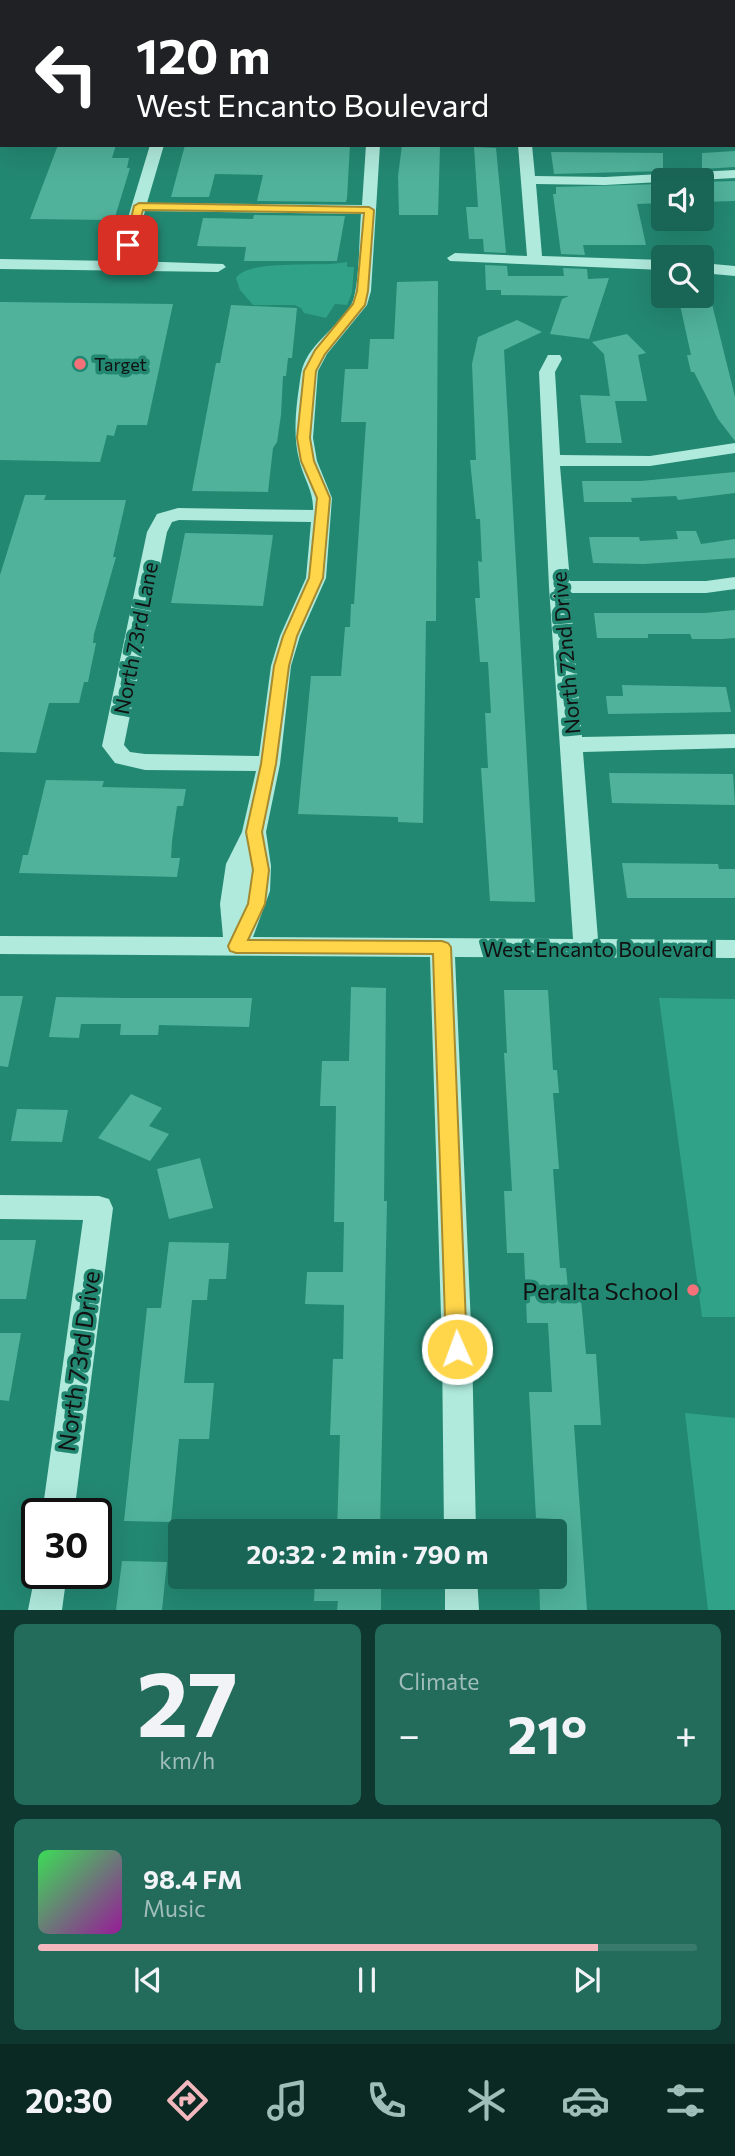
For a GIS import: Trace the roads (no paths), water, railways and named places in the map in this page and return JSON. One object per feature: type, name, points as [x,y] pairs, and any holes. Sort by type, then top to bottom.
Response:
[{"type":"street","points":[[122,265],[156,147]]},
{"type":"street","points":[[236,946],[257,904],[261,870],[254,832],[269,764],[281,666],[290,636],[316,578],[323,498],[308,461],[304,438],[310,371],[320,353],[359,305],[363,291],[373,147]]},
{"type":"street","points":[[525,147],[535,260]]},
{"type":"street","points":[[528,180],[646,180],[735,174]]},
{"type":"street","points":[[139,206],[369,210]]},
{"type":"street","points":[[455,258],[651,265]]},
{"type":"street","points":[[0,264],[218,267]]},
{"type":"street","points":[[714,269],[735,271]]},
{"type":"street","name":"North 72nd Drive","points":[[554,359],[547,372],[551,460],[586,948]]},
{"type":"street","points":[[551,460],[650,461],[735,448]]},
{"type":"street","name":"North 73rd Lane","points":[[269,764],[145,762],[123,758],[113,746],[157,532],[164,518],[178,514],[322,516]]},
{"type":"street","points":[[559,587],[706,587],[735,583]]},
{"type":"street","points":[[573,745],[735,741]]},
{"type":"street","name":"West Encanto Boulevard","points":[[0,945],[735,949]]},
{"type":"street","points":[[442,947],[457,1349],[460,1519]]},
{"type":"street","points":[[0,1207],[99,1208]]},
{"type":"street","name":"North 73rd Drive","points":[[60,1498],[99,1208]]},
{"type":"street","points":[[45,1610],[48,1589]]},
{"type":"street","points":[[461,1589],[462,1610]]},
{"type":"place","name":"Target","points":[[80,364]]},
{"type":"place","name":"Peralta School","points":[[693,1290]]}]
